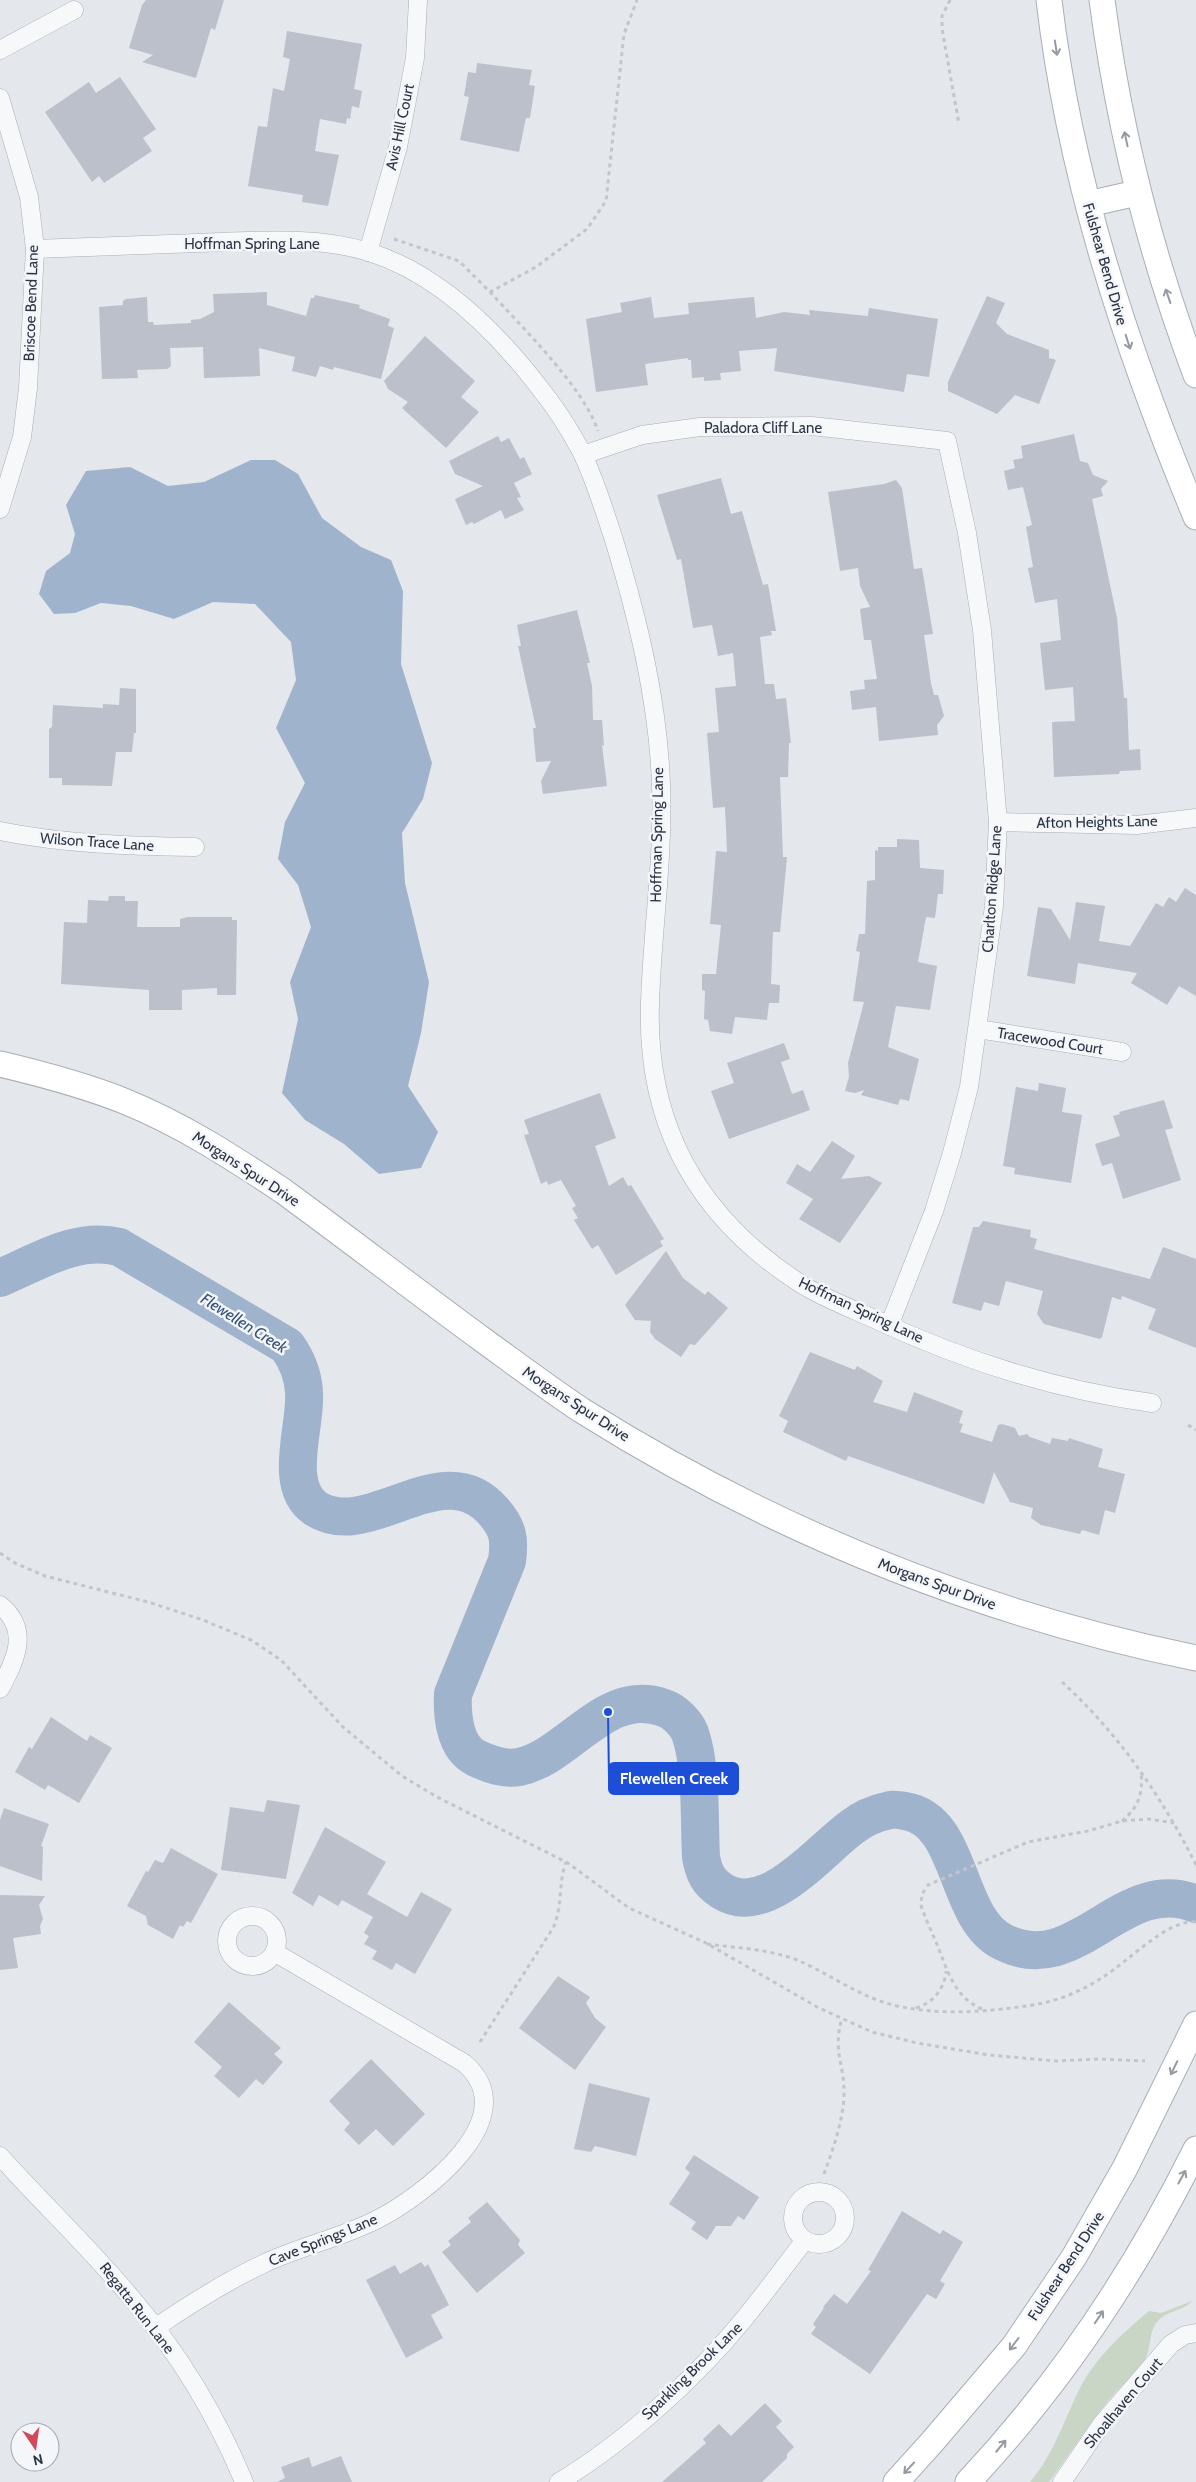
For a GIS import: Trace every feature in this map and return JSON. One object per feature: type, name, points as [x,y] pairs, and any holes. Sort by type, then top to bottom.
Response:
[{"type":"main road","name":"Fulshear Bend Drive","points":[[1049,0],[1062,83],[1088,204],[1104,266],[1135,363],[1196,517]]},
{"type":"main road","points":[[1102,0],[1115,84],[1137,192],[1164,284],[1196,375]]},
{"type":"main road","points":[[1088,204],[1137,192]]},
{"type":"main road","name":"Morgans Spur Drive","points":[[0,1064],[66,1080],[124,1101],[172,1123],[233,1158],[283,1191],[580,1409],[637,1443],[749,1504],[812,1535],[946,1589],[1085,1633],[1196,1658]]},
{"type":"main road","name":"Fulshear Bend Drive","points":[[896,2482],[1014,2346],[1074,2257],[1126,2168],[1196,2024]]},
{"type":"main road","points":[[968,2482],[1012,2432],[1076,2351],[1127,2275],[1196,2149]]},
{"type":"street","name":"Avis Hill Court","points":[[368,252],[398,147],[415,58],[418,0]]},
{"type":"street","points":[[0,50],[74,10]]},
{"type":"street","name":"Briscoe Bend Lane","points":[[0,98],[29,197],[35,249],[28,388],[22,437],[0,509]]},
{"type":"street","name":"Hoffman Spring Lane","points":[[35,249],[243,241],[301,241],[368,252],[411,271],[443,291],[492,331],[558,412],[583,455],[602,505],[625,577],[641,638],[656,720],[661,785],[660,846],[649,1007],[652,1071],[664,1119],[683,1164],[715,1210],[755,1250],[803,1285],[889,1326],[956,1354],[1049,1383],[1099,1396],[1152,1403]]},
{"type":"street","name":"Paladora Cliff Lane","points":[[583,455],[642,435],[700,426],[812,426],[947,441]]},
{"type":"street","name":"Charlton Ridge Lane","points":[[889,1326],[934,1211],[969,1088],[994,906],[998,822],[982,630],[967,533],[947,441]]},
{"type":"street","name":"Afton Heights Lane","points":[[998,822],[1137,825],[1196,818]]},
{"type":"street","name":"Wilson Trace Lane","points":[[0,831],[37,839],[110,846],[195,847]]},
{"type":"street","name":"Tracewood Court","points":[[978,1029],[1122,1052]]},
{"type":"street","points":[[0,1605],[10,1614],[16,1630],[16,1658],[0,1689]]},
{"type":"street","name":"Cave Springs Lane","points":[[155,2328],[236,2277],[266,2262],[362,2227],[394,2210],[423,2189],[462,2153],[475,2135],[483,2116],[483,2095],[480,2080],[473,2070],[274,1952]]},
{"type":"street","name":"Regatta Run Lane","points":[[0,2156],[106,2268],[155,2328],[203,2398],[227,2443],[244,2482]]},
{"type":"street","name":"Sparkling Brook Lane","points":[[560,2482],[581,2476],[686,2381],[744,2320],[805,2240]]},
{"type":"street","name":"Shoalhaven Court","points":[[1062,2482],[1101,2425],[1171,2344],[1178,2338],[1194,2333]]},
{"type":"path","points":[[490,292],[536,267],[588,228],[606,201],[624,34],[637,0]]},
{"type":"path","points":[[950,0],[942,16],[942,29],[959,124]]},
{"type":"path","points":[[374,232],[459,261],[490,292],[556,366],[595,423],[603,448]]},
{"type":"path","points":[[1188,1425],[1196,1430]]},
{"type":"path","points":[[0,1553],[15,1563],[45,1576],[148,1602],[203,1620],[251,1640],[281,1660],[343,1727],[402,1776],[437,1797],[566,1862],[630,1908],[706,1943],[818,2008],[872,2032],[917,2043],[989,2055],[1056,2061],[1099,2059],[1145,2061]]},
{"type":"path","points":[[1062,1682],[1102,1722],[1140,1771],[1174,1823],[1196,1865]]},
{"type":"path","points":[[1122,1821],[1134,1810],[1140,1798],[1142,1784],[1140,1771]]},
{"type":"path","points":[[984,2010],[970,2003],[958,1990],[946,1967],[921,1905],[924,1888],[939,1879],[1028,1842],[1088,1831],[1122,1821],[1148,1819],[1174,1823]]},
{"type":"path","points":[[480,2042],[553,1928],[558,1912],[560,1883],[566,1862]]},
{"type":"path","points":[[706,1943],[767,1952],[796,1960],[872,1998],[913,2009],[958,2012],[1033,2005],[1078,1991],[1104,1977],[1168,1930],[1182,1923],[1196,1922]]},
{"type":"path","points":[[913,2009],[927,2002],[940,1990],[946,1967]]},
{"type":"path","points":[[824,2174],[838,2128],[844,2097],[836,2044],[842,2018]]},
{"type":"green space","points":[[1192,2301],[1185,2307],[1166,2315],[1157,2322],[1152,2331],[1144,2361],[1100,2411],[1049,2482],[1030,2482],[1046,2460],[1086,2377],[1102,2356],[1149,2311],[1161,2313]]},
{"type":"water","points":[[251,460],[275,460],[298,474],[322,518],[361,547],[391,560],[403,591],[401,664],[432,763],[423,799],[402,833],[405,883],[429,982],[421,1033],[408,1086],[438,1132],[421,1168],[379,1174],[344,1144],[305,1120],[282,1093],[298,1019],[290,982],[311,927],[298,885],[278,859],[285,822],[305,783],[276,728],[296,680],[291,642],[255,604],[213,602],[174,619],[131,606],[101,603],[75,613],[54,614],[39,594],[46,571],[70,553],[75,534],[66,505],[86,471],[130,467],[168,486],[204,482]]},
{"type":"building","points":[[146,0],[224,0],[215,30],[211,28],[196,78],[142,62],[153,55],[129,48],[142,5]]},
{"type":"building","points":[[287,31],[362,44],[354,89],[362,91],[359,108],[352,106],[350,119],[347,118],[346,124],[320,119],[315,151],[339,155],[328,206],[302,202],[303,195],[248,186],[258,126],[267,127],[273,88],[284,91],[290,59],[283,57]]},
{"type":"building","points":[[477,63],[532,70],[529,85],[535,86],[530,118],[526,118],[519,152],[460,140],[469,97],[464,96],[468,72],[476,73]]},
{"type":"building","points":[[120,77],[156,129],[143,138],[152,151],[104,183],[99,176],[92,182],[45,112],[89,82],[96,93]]},
{"type":"building","points":[[267,292],[267,305],[306,316],[311,298],[314,298],[315,295],[360,305],[359,308],[390,319],[388,326],[394,328],[381,379],[334,367],[333,370],[320,366],[316,377],[292,371],[295,357],[259,348],[260,376],[204,378],[203,347],[170,348],[171,366],[167,369],[137,370],[138,378],[102,379],[99,307],[123,305],[123,301],[126,299],[147,297],[148,322],[153,322],[154,325],[191,323],[191,320],[200,319],[214,312],[213,294]]},
{"type":"building","points":[[987,296],[1005,303],[996,323],[1007,334],[1049,350],[1049,358],[1056,360],[1039,404],[1015,395],[997,414],[948,391],[948,382]]},
{"type":"building","points":[[651,297],[654,318],[689,314],[688,303],[754,297],[756,318],[784,312],[810,315],[809,310],[868,316],[869,308],[938,319],[929,377],[907,374],[904,392],[774,371],[777,348],[739,351],[741,371],[720,373],[721,380],[704,381],[704,377],[692,378],[691,360],[688,360],[688,358],[645,364],[648,385],[596,392],[586,319],[622,312],[620,303]]},
{"type":"building","points":[[425,336],[475,381],[461,397],[479,412],[446,448],[402,408],[408,402],[388,389],[384,381]]},
{"type":"building","points":[[1074,434],[1080,461],[1088,463],[1093,475],[1108,481],[1101,489],[1103,496],[1092,499],[1117,618],[1124,698],[1127,698],[1129,750],[1140,749],[1141,770],[1120,771],[1119,774],[1054,777],[1052,722],[1075,721],[1073,687],[1045,690],[1040,643],[1061,640],[1057,599],[1035,603],[1028,568],[1033,567],[1026,527],[1032,525],[1023,487],[1008,490],[1004,471],[1015,468],[1013,460],[1023,458],[1021,446]]},
{"type":"building","points":[[498,436],[501,442],[509,438],[520,459],[524,457],[532,474],[514,483],[521,497],[517,498],[524,510],[505,519],[501,510],[474,524],[472,522],[466,525],[455,499],[483,486],[455,474],[449,461]]},
{"type":"building","points":[[721,478],[731,514],[742,511],[763,585],[768,584],[776,631],[771,631],[772,635],[760,637],[765,684],[774,684],[776,699],[786,698],[791,743],[789,743],[788,777],[780,777],[783,857],[787,857],[780,932],[773,932],[771,984],[780,985],[779,1003],[769,1003],[767,1020],[735,1017],[732,1034],[710,1031],[708,1020],[704,1019],[705,991],[702,990],[702,974],[716,974],[721,925],[710,924],[716,851],[727,852],[725,807],[713,808],[707,733],[719,732],[715,688],[736,686],[733,653],[718,656],[712,625],[693,628],[681,559],[677,560],[657,495]]},
{"type":"building","points":[[896,480],[902,488],[914,569],[922,568],[933,634],[924,635],[931,683],[934,695],[938,695],[944,716],[937,725],[938,735],[879,741],[876,707],[852,710],[850,691],[865,689],[864,680],[877,679],[871,640],[864,640],[860,609],[870,607],[860,586],[858,568],[840,571],[828,492],[884,484]]},
{"type":"building","points":[[577,610],[590,663],[587,663],[592,686],[593,720],[602,720],[604,746],[602,745],[607,786],[543,794],[541,781],[551,761],[536,762],[533,728],[536,728],[518,646],[521,646],[517,625]]},
{"type":"building","points":[[120,688],[136,689],[136,733],[134,733],[132,752],[116,752],[112,786],[62,785],[62,778],[49,778],[49,729],[52,727],[53,705],[103,708],[103,704],[119,705]]},
{"type":"building","points":[[897,839],[919,840],[920,868],[944,870],[943,894],[938,894],[935,918],[926,917],[918,962],[937,966],[930,1010],[896,1006],[888,1047],[919,1059],[909,1101],[900,1099],[898,1105],[861,1095],[864,1090],[855,1093],[845,1091],[849,1077],[848,1063],[864,1002],[853,1001],[860,952],[856,951],[859,934],[865,934],[867,881],[875,880],[875,850],[878,851],[878,847],[897,847]]},
{"type":"building","points":[[1185,888],[1196,895],[1196,996],[1179,986],[1167,1005],[1131,983],[1137,973],[1078,963],[1075,984],[1027,976],[1038,907],[1051,909],[1070,940],[1076,902],[1105,906],[1099,941],[1130,946],[1156,903],[1163,907],[1169,897],[1176,902]]},
{"type":"building","points":[[109,896],[125,896],[125,901],[138,901],[137,927],[180,927],[180,919],[188,917],[232,917],[232,920],[237,920],[236,995],[217,995],[217,988],[182,990],[182,1010],[149,1010],[149,990],[61,984],[64,922],[87,923],[88,900],[108,901]]},
{"type":"building","points":[[784,1043],[790,1059],[781,1062],[792,1094],[803,1090],[810,1110],[729,1139],[711,1091],[734,1083],[727,1063]]},
{"type":"building","points":[[1039,1083],[1066,1088],[1062,1112],[1082,1115],[1071,1183],[1014,1174],[1015,1168],[1003,1166],[1016,1087],[1038,1091]]},
{"type":"building","points":[[600,1093],[616,1138],[595,1146],[609,1186],[623,1177],[628,1186],[631,1185],[664,1239],[660,1241],[663,1246],[616,1275],[598,1245],[592,1249],[574,1220],[578,1218],[572,1208],[576,1206],[561,1180],[548,1185],[547,1181],[541,1184],[524,1135],[529,1134],[524,1120]]},
{"type":"building","points":[[1164,1100],[1173,1128],[1165,1130],[1181,1180],[1123,1199],[1112,1163],[1102,1166],[1095,1144],[1120,1136],[1113,1116],[1120,1114],[1119,1112]]},
{"type":"building","points":[[832,1141],[855,1156],[841,1179],[869,1176],[882,1183],[840,1243],[799,1219],[813,1199],[786,1183],[797,1164],[810,1172]]},
{"type":"building","points":[[983,1221],[1031,1230],[1030,1237],[1037,1239],[1034,1249],[1150,1279],[1163,1247],[1196,1259],[1196,1348],[1148,1329],[1156,1309],[1122,1296],[1121,1300],[1112,1297],[1100,1339],[1044,1324],[1037,1314],[1043,1291],[1006,1281],[999,1306],[984,1302],[981,1311],[952,1303],[973,1227],[979,1227]]},
{"type":"building","points":[[666,1251],[683,1278],[705,1295],[708,1291],[728,1308],[695,1345],[690,1344],[681,1357],[655,1339],[650,1332],[651,1321],[635,1320],[625,1305]]},
{"type":"building","points":[[810,1352],[855,1370],[857,1366],[883,1381],[873,1402],[907,1412],[914,1392],[963,1411],[959,1423],[963,1424],[960,1432],[992,1442],[998,1425],[1002,1424],[1015,1428],[1019,1436],[1027,1434],[1030,1437],[1050,1444],[1052,1438],[1068,1441],[1069,1438],[1103,1449],[1098,1467],[1125,1474],[1115,1513],[1105,1510],[1099,1535],[1082,1530],[1080,1534],[1041,1525],[1031,1518],[1033,1508],[1010,1502],[994,1472],[984,1504],[848,1456],[846,1461],[783,1432],[788,1421],[779,1416]]},
{"type":"building","points":[[51,1717],[87,1741],[90,1735],[112,1748],[79,1803],[48,1785],[45,1790],[15,1772],[29,1747],[32,1749]]},
{"type":"building","points":[[267,1800],[300,1805],[286,1879],[221,1870],[230,1807],[264,1812]]},
{"type":"building","points":[[4,1808],[49,1824],[41,1846],[43,1847],[42,1881],[0,1866],[0,1820]]},
{"type":"building","points":[[325,1827],[386,1862],[367,1894],[407,1917],[421,1892],[452,1909],[415,1974],[396,1963],[392,1970],[372,1959],[377,1951],[364,1944],[369,1936],[364,1933],[373,1917],[342,1900],[338,1906],[319,1895],[313,1906],[292,1893]]},
{"type":"building","points":[[171,1848],[218,1874],[191,1923],[187,1921],[183,1927],[180,1925],[173,1939],[148,1925],[146,1916],[127,1906],[146,1871],[148,1872],[155,1860],[163,1863]]},
{"type":"building","points":[[0,1895],[45,1896],[39,1905],[43,1919],[40,1926],[41,1934],[13,1938],[18,1968],[0,1970]]},
{"type":"building","points":[[558,1976],[590,1997],[586,2003],[595,2018],[606,2027],[575,2070],[519,2028]]},
{"type":"building","points":[[229,2002],[281,2048],[274,2054],[283,2062],[263,2085],[256,2079],[239,2098],[214,2076],[222,2067],[194,2042]]},
{"type":"building","points":[[371,2059],[425,2114],[393,2146],[376,2129],[359,2145],[344,2130],[350,2123],[329,2101]]},
{"type":"building","points":[[589,2083],[650,2098],[636,2156],[595,2146],[591,2152],[574,2149]]},
{"type":"building","points":[[694,2155],[759,2197],[744,2220],[738,2216],[731,2226],[716,2226],[707,2240],[691,2229],[696,2222],[669,2204],[690,2173],[685,2168]]},
{"type":"building","points":[[487,2202],[520,2240],[518,2245],[525,2253],[477,2293],[442,2252],[451,2245],[448,2241],[471,2222],[468,2218]]},
{"type":"building","points":[[902,2211],[940,2234],[943,2230],[963,2242],[940,2281],[945,2284],[936,2299],[927,2294],[870,2374],[811,2334],[816,2327],[813,2324],[823,2307],[834,2294],[847,2304],[871,2271],[868,2270]]},
{"type":"building","points":[[421,2262],[425,2267],[428,2264],[449,2305],[431,2315],[443,2338],[406,2358],[366,2280],[395,2265],[400,2274]]},
{"type":"building","points":[[765,2403],[782,2421],[776,2427],[794,2447],[787,2454],[787,2458],[762,2482],[662,2482],[706,2443],[703,2439],[719,2424],[731,2436]]},
{"type":"building","points":[[341,2456],[352,2482],[277,2482],[285,2478],[281,2467],[309,2457],[312,2467]]},
{"type":"waterway","name":"Flewellen Creek","points":[[0,1278],[43,1258],[73,1248],[88,1245],[119,1247],[287,1346],[299,1368],[304,1392],[298,1453],[300,1485],[305,1498],[315,1508],[336,1516],[359,1515],[429,1493],[452,1491],[474,1496],[494,1512],[507,1534],[507,1561],[453,1694],[454,1720],[463,1746],[476,1758],[497,1766],[513,1768],[537,1761],[588,1725],[606,1714],[624,1707],[643,1704],[664,1708],[672,1712],[686,1725],[694,1747],[698,1778],[701,1857],[707,1877],[722,1891],[739,1897],[756,1896],[774,1889],[808,1865],[856,1824],[874,1815],[895,1810],[905,1811],[924,1818],[938,1832],[949,1850],[975,1913],[987,1930],[1003,1942],[1030,1950],[1054,1948],[1077,1939],[1122,1912],[1145,1902],[1169,1898],[1196,1904]]},
{"type":"place","name":"Flewellen Creek","points":[[608,1712]]}]
